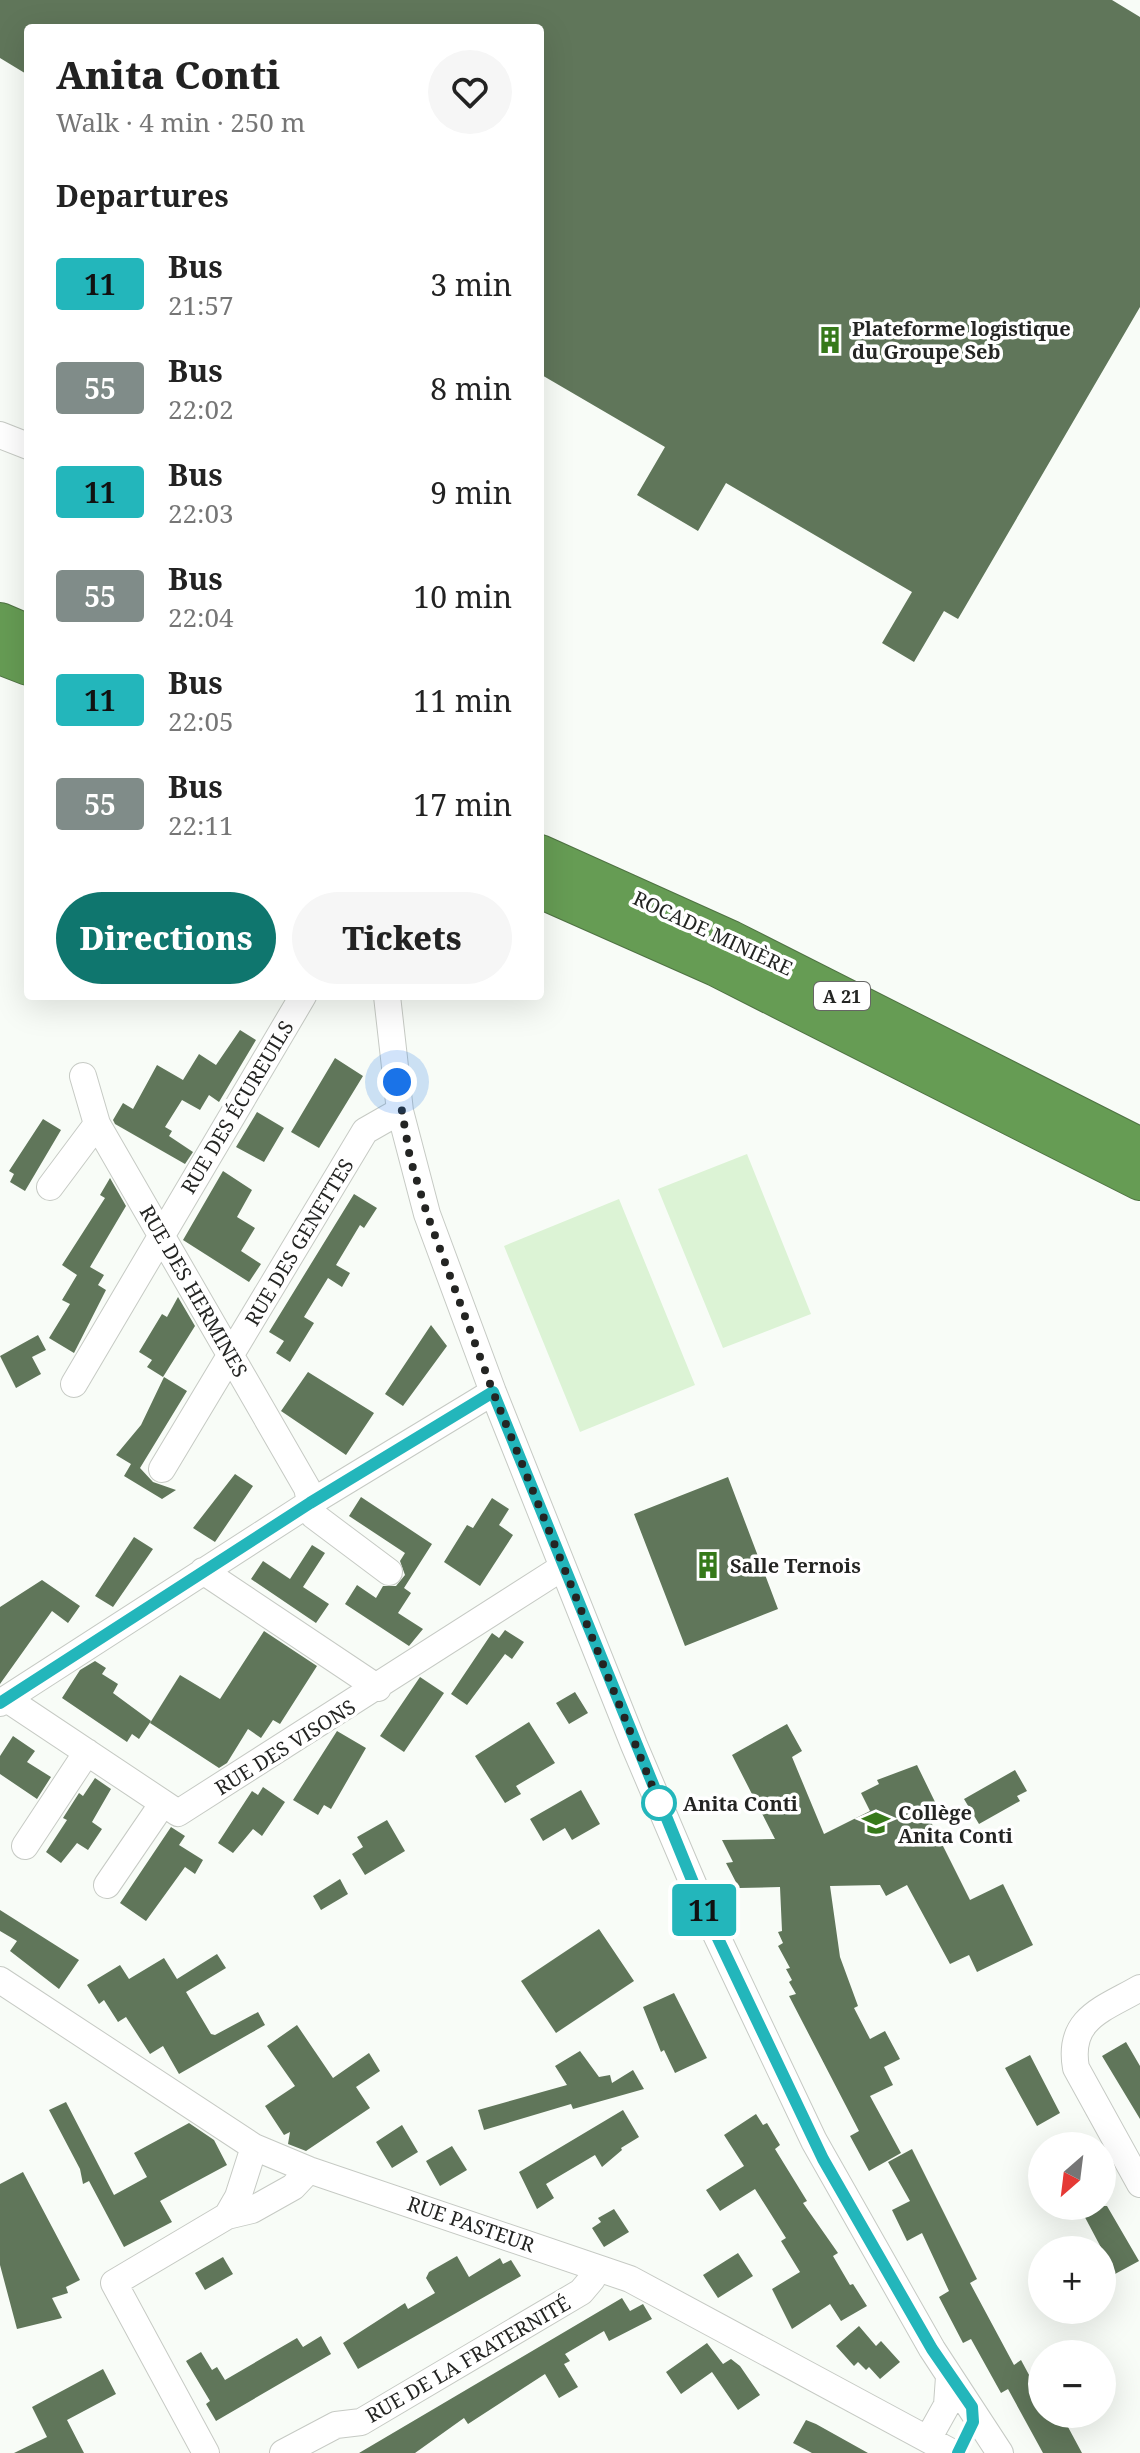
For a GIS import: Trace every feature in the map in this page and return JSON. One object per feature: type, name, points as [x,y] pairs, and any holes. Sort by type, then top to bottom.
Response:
[{"type":"highway","points":[[0,622],[24,632]]},
{"type":"highway","points":[[0,655],[24,664]]},
{"type":"highway","name":"ROCADE MINIÈRE","points":[[544,856],[731,940],[1140,1147]]},
{"type":"highway","name":"ROCADE MINIÈRE","points":[[544,891],[716,967],[1140,1181]]},
{"type":"street","points":[[0,435],[24,444]]},
{"type":"street","name":"RUE DES ÉCUREUILS","points":[[74,1384],[301,1000]]},
{"type":"street","points":[[387,1000],[400,1111],[427,1214],[493,1392],[703,1907],[784,2078],[864,2234],[949,2377],[1000,2453]]},
{"type":"street","name":"RUE DES HERMINES","points":[[83,1076],[97,1124],[307,1488],[313,1515],[389,1572]]},
{"type":"street","name":"RUE DES GENETTES","points":[[162,1469],[365,1131],[400,1111]]},
{"type":"street","points":[[50,1187],[97,1124]]},
{"type":"street","points":[[107,1885],[163,1803],[3,1701],[310,1503],[493,1392]]},
{"type":"street","name":"RUE DES VISONS","points":[[163,1803],[178,1813],[563,1567]]},
{"type":"street","points":[[203,1571],[378,1688]]},
{"type":"street","points":[[25,1846],[87,1752]]},
{"type":"street","name":"RUE PASTEUR","points":[[0,1980],[254,2147],[309,2170],[630,2279],[942,2449]]},
{"type":"street","points":[[1140,1988],[1088,2018],[1079,2029],[1073,2050],[1076,2068],[1140,2184]]},
{"type":"street","points":[[227,2216],[238,2197],[254,2147]]},
{"type":"street","points":[[206,2453],[114,2283],[227,2216],[252,2210],[293,2187],[309,2170]]},
{"type":"street","name":"RUE DE LA FRATERNITÉ","points":[[283,2453],[336,2425],[361,2422],[581,2292],[592,2279],[594,2267]]},
{"type":"street","points":[[942,2449],[949,2377]]},
{"type":"street","points":[[942,2449],[973,2422],[972,2407]]},
{"type":"green space","points":[[747,1154],[811,1314],[723,1348],[658,1189]]},
{"type":"green space","points":[[619,1199],[695,1385],[580,1432],[504,1246]]},
{"type":"building","name":"Plateforme logistique du Groupe Seb","points":[[0,0],[1112,0],[1140,17],[1140,307],[958,619],[944,611],[914,662],[882,643],[912,592],[726,483],[698,531],[637,495],[665,447],[544,376],[544,24],[24,24],[24,73],[0,58]]},
{"type":"building","points":[[240,1030],[256,1040],[219,1102],[209,1095],[200,1110],[182,1100],[165,1127],[172,1131],[169,1136],[193,1152],[185,1164],[115,1124],[113,1120],[123,1103],[133,1109],[157,1065],[183,1080],[199,1054],[216,1065]]},
{"type":"building","points":[[335,1058],[363,1076],[319,1148],[291,1132]]},
{"type":"building","points":[[257,1112],[284,1128],[264,1162],[236,1147]]},
{"type":"building","points":[[43,1119],[61,1130],[25,1191],[10,1182],[14,1174],[9,1171]]},
{"type":"building","points":[[223,1171],[252,1190],[237,1217],[255,1228],[241,1251],[261,1264],[249,1282],[183,1240]]},
{"type":"building","points":[[110,1178],[126,1206],[90,1267],[104,1275],[98,1285],[106,1290],[74,1353],[49,1338],[70,1304],[62,1300],[77,1275],[62,1265],[105,1198],[100,1195]]},
{"type":"building","points":[[354,1194],[377,1208],[364,1228],[360,1225],[336,1265],[350,1273],[342,1287],[328,1278],[304,1317],[314,1323],[290,1362],[276,1353],[284,1341],[269,1332]]},
{"type":"building","points":[[178,1297],[195,1326],[163,1377],[147,1367],[152,1360],[139,1352],[162,1314],[167,1317]]},
{"type":"building","points":[[431,1325],[447,1346],[403,1406],[385,1394]]},
{"type":"building","points":[[38,1335],[46,1350],[32,1357],[41,1374],[16,1388],[0,1356]]},
{"type":"building","points":[[308,1372],[374,1413],[346,1455],[281,1411]]},
{"type":"building","points":[[164,1377],[187,1391],[140,1468],[153,1482],[176,1490],[162,1499],[124,1476],[131,1464],[116,1455],[141,1425]]},
{"type":"building","points":[[235,1474],[253,1486],[215,1542],[193,1528]]},
{"type":"building","name":"Salle Ternois","points":[[728,1477],[778,1609],[685,1646],[634,1514]]},
{"type":"building","points":[[361,1497],[432,1544],[404,1588],[411,1593],[398,1613],[423,1629],[409,1646],[345,1604],[357,1585],[376,1598],[383,1586],[396,1586],[405,1575],[400,1561],[405,1553],[349,1516]]},
{"type":"building","points":[[492,1498],[509,1509],[499,1525],[513,1535],[480,1586],[444,1562],[467,1525],[473,1528]]},
{"type":"building","points":[[134,1537],[153,1549],[113,1607],[95,1596]]},
{"type":"building","points":[[312,1545],[325,1553],[303,1587],[329,1604],[316,1623],[251,1579],[263,1561],[290,1579]]},
{"type":"building","points":[[42,1580],[80,1606],[68,1623],[52,1611],[0,1684],[0,1607]]},
{"type":"building","points":[[505,1630],[524,1642],[512,1659],[505,1654],[467,1705],[451,1694],[492,1633],[499,1638]]},
{"type":"building","points":[[264,1631],[317,1666],[280,1724],[273,1720],[261,1738],[248,1729],[227,1763],[219,1768],[150,1723],[180,1675],[220,1699]]},
{"type":"building","points":[[95,1661],[106,1668],[102,1674],[118,1684],[113,1693],[151,1721],[139,1739],[132,1734],[127,1742],[62,1698],[80,1670]]},
{"type":"building","points":[[420,1677],[444,1693],[404,1752],[380,1736]]},
{"type":"building","points":[[575,1692],[588,1713],[569,1724],[556,1703]]},
{"type":"building","points":[[529,1722],[555,1763],[516,1786],[521,1794],[505,1803],[475,1756]]},
{"type":"building","points":[[787,1724],[802,1751],[792,1757],[824,1834],[870,1811],[861,1793],[879,1784],[877,1780],[917,1765],[937,1806],[926,1812],[970,1900],[1003,1884],[1033,1945],[977,1972],[969,1955],[950,1964],[907,1885],[886,1896],[880,1885],[830,1886],[840,1957],[858,2006],[854,2008],[870,2039],[885,2031],[900,2059],[884,2067],[893,2085],[870,2096],[901,2153],[869,2171],[850,2136],[859,2131],[789,1996],[796,1994],[786,1969],[790,1968],[778,1946],[783,1943],[778,1932],[782,1931],[780,1887],[739,1888],[726,1863],[733,1862],[722,1840],[775,1839],[732,1755]]},
{"type":"building","points":[[337,1731],[366,1748],[331,1809],[324,1805],[318,1815],[293,1800]]},
{"type":"building","points":[[13,1736],[35,1751],[27,1762],[51,1777],[37,1799],[0,1774],[0,1756]]},
{"type":"building","points":[[1015,1770],[1027,1791],[1017,1796],[1020,1801],[979,1824],[964,1799]]},
{"type":"building","points":[[95,1778],[111,1789],[92,1822],[102,1829],[88,1850],[77,1843],[61,1863],[46,1852],[67,1820],[63,1818],[79,1793],[83,1796]]},
{"type":"building","points":[[263,1787],[285,1802],[262,1836],[253,1829],[233,1853],[218,1843],[252,1791],[258,1795]]},
{"type":"building","points":[[581,1790],[600,1824],[572,1840],[565,1828],[543,1841],[530,1819]]},
{"type":"building","points":[[387,1820],[405,1851],[365,1875],[352,1854],[363,1847],[357,1837]]},
{"type":"building","points":[[171,1827],[185,1836],[179,1845],[203,1860],[195,1874],[185,1867],[146,1921],[120,1903]]},
{"type":"building","points":[[340,1879],[348,1894],[321,1910],[313,1896]]},
{"type":"building","points":[[0,1910],[79,1960],[59,1989],[10,1951],[17,1941],[0,1931]]},
{"type":"building","points":[[599,1929],[634,1981],[556,2033],[521,1981]]},
{"type":"building","points":[[217,1954],[226,1968],[186,1992],[211,2034],[215,2035],[258,2012],[265,2025],[179,2074],[163,2046],[150,2054],[126,2017],[118,2022],[104,2000],[99,2004],[87,1985],[120,1965],[129,1979],[164,1958],[177,1979]]},
{"type":"building","points":[[674,1993],[707,2058],[675,2073],[664,2050],[661,2052],[643,2007]]},
{"type":"building","points":[[297,2025],[333,2078],[369,2053],[380,2071],[356,2087],[370,2108],[306,2151],[288,2144],[290,2132],[284,2135],[265,2106],[295,2086],[267,2046]]},
{"type":"building","points":[[1126,2042],[1140,2066],[1140,2119],[1102,2056]]},
{"type":"building","points":[[580,2051],[599,2077],[610,2075],[612,2083],[633,2070],[644,2089],[573,2109],[571,2104],[484,2130],[478,2110],[567,2085],[555,2066]]},
{"type":"building","points":[[1030,2055],[1060,2113],[1037,2126],[1005,2068]]},
{"type":"building","points":[[66,2102],[114,2195],[147,2177],[134,2153],[189,2123],[214,2140],[227,2165],[160,2201],[172,2222],[124,2247],[89,2181],[83,2184],[80,2169],[49,2110]]},
{"type":"building","points":[[623,2110],[639,2137],[621,2148],[602,2167],[595,2155],[546,2184],[554,2198],[537,2209],[519,2172]]},
{"type":"building","points":[[756,2114],[763,2125],[767,2123],[780,2145],[775,2149],[807,2201],[803,2203],[838,2253],[833,2256],[850,2285],[853,2284],[867,2306],[841,2321],[830,2304],[792,2329],[772,2289],[800,2272],[781,2241],[786,2238],[755,2189],[720,2211],[706,2190],[744,2166],[724,2135]]},
{"type":"building","points":[[402,2125],[418,2152],[392,2168],[376,2142]]},
{"type":"building","points":[[452,2146],[467,2170],[440,2186],[426,2161]]},
{"type":"building","points":[[912,2149],[977,2279],[970,2283],[1014,2365],[1021,2360],[1028,2373],[1028,2426],[1008,2389],[1001,2393],[971,2339],[963,2343],[939,2297],[949,2291],[922,2233],[907,2241],[892,2210],[910,2201],[888,2162]]},
{"type":"building","points":[[23,2172],[80,2280],[66,2287],[68,2293],[52,2298],[62,2318],[17,2329],[0,2265],[0,2184]]},
{"type":"building","points":[[614,2209],[629,2232],[604,2247],[592,2228],[601,2222],[598,2218]]},
{"type":"building","points":[[1086,2220],[1115,2220],[1139,2261],[1116,2273],[1116,2236],[1095,2236]]},
{"type":"building","points":[[738,2253],[753,2276],[718,2298],[703,2275]]},
{"type":"building","points":[[457,2256],[469,2277],[500,2258],[503,2264],[511,2260],[521,2276],[358,2369],[343,2343],[405,2303],[408,2309],[435,2293],[426,2278],[429,2272]]},
{"type":"building","points":[[223,2257],[233,2274],[205,2290],[195,2273]]},
{"type":"building","points":[[622,2298],[630,2311],[643,2304],[652,2319],[609,2341],[604,2331],[565,2354],[570,2361],[564,2364],[578,2387],[559,2398],[545,2374],[468,2424],[464,2418],[415,2453],[359,2453]]},
{"type":"building","points":[[859,2326],[876,2346],[881,2341],[900,2362],[880,2379],[869,2367],[866,2370],[858,2362],[854,2366],[836,2346]]},
{"type":"building","points":[[321,2336],[331,2354],[216,2421],[206,2404],[210,2401],[186,2361],[201,2352],[212,2370],[217,2367],[225,2380],[297,2338],[303,2347]]},
{"type":"building","points":[[707,2343],[723,2364],[731,2359],[740,2366],[760,2395],[738,2410],[712,2372],[681,2394],[666,2372]]},
{"type":"building","points":[[103,2369],[116,2394],[67,2420],[84,2453],[14,2453],[47,2437],[32,2407]]},
{"type":"building","points":[[806,2420],[868,2453],[812,2453],[793,2443]]},
{"type":"building","points":[[1029,2428],[1069,2428],[1082,2453],[1043,2453]]},
{"type":"bus line","name":"11","points":[[0,1703],[310,1503],[493,1392],[623,1719],[703,1907],[823,2159],[932,2349],[972,2407],[973,2422],[958,2453]]},
{"type":"place","name":"Plateforme logistique du Groupe Seb","points":[[830,340]]},
{"type":"place","name":"Salle Ternois","points":[[708,1565]]},
{"type":"place","name":"Anita Conti","points":[[659,1803]]},
{"type":"place","name":"Collège Anita Conti","points":[[876,1823]]},
{"type":"route","points":[[397,1082],[410,1158],[427,1214],[493,1392],[659,1803]]}]
